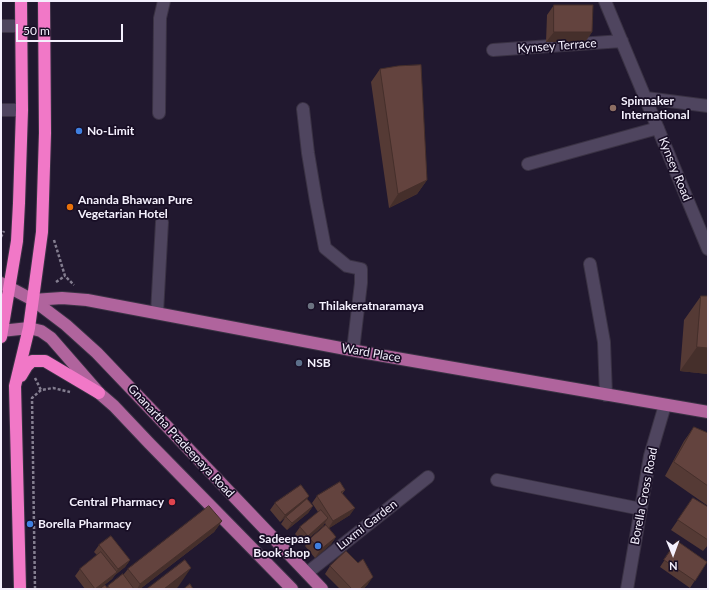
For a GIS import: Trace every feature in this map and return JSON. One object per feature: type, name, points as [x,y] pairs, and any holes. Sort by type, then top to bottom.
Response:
[{"type":"highway","points":[[1,333],[5,286],[17,233],[19,203],[22,110],[21,1]]},
{"type":"highway","points":[[20,589],[15,386],[29,328],[42,232],[45,133],[44,1]]},
{"type":"highway","points":[[15,386],[27,366],[32,361],[44,361],[99,392]]},
{"type":"main road","name":"Gnanartha Pradeepaya Road","points":[[5,286],[33,300],[66,325],[106,362],[322,589]]},
{"type":"main road","name":"Ward Place","points":[[33,300],[62,298],[87,300],[353,350],[606,395],[706,411]]},
{"type":"main road","name":"Gnanartha Pradeepaya Road","points":[[29,328],[41,331],[52,338],[99,392],[292,589]]},
{"type":"main road","points":[[1,333],[29,328]]},
{"type":"street","points":[[159,113],[160,18],[164,1]]},
{"type":"street","name":"Kynsey Road","points":[[605,1],[708,249]]},
{"type":"street","points":[[1,26],[21,26]]},
{"type":"street","name":"Kynsey Terrace","points":[[492,50],[622,41]]},
{"type":"street","points":[[646,98],[708,106]]},
{"type":"street","points":[[303,108],[308,153],[325,248],[347,266],[361,269],[361,283],[353,350]]},
{"type":"street","points":[[1,110],[22,110]]},
{"type":"street","points":[[528,164],[658,128]]},
{"type":"street","points":[[158,313],[162,222]]},
{"type":"street","points":[[590,264],[604,342],[606,395]]},
{"type":"street","name":"Borella Cross Road","points":[[627,589],[650,456],[665,405]]},
{"type":"street","name":"Luxmi Garden","points":[[307,573],[428,477]]},
{"type":"street","points":[[497,480],[641,509]]},
{"type":"path","points":[[62,264],[65,276],[74,285]]},
{"type":"path","points":[[56,282],[65,276]]},
{"type":"path","points":[[35,377],[40,390]]},
{"type":"path","points":[[35,589],[32,398],[40,390],[53,388]]},
{"type":"building","points":[[554,5],[593,5],[592,32],[554,32]]},
{"type":"building","points":[[421,65],[427,180],[398,194],[380,69],[398,66]]},
{"type":"building","points":[[701,296],[708,296],[708,348],[697,347]]},
{"type":"building","points":[[694,427],[708,433],[708,486],[674,462]]},
{"type":"building","points":[[340,482],[345,490],[341,492],[355,508],[333,521],[317,496]]},
{"type":"building","points":[[301,485],[309,496],[285,515],[275,503]]},
{"type":"building","points":[[693,498],[708,507],[708,540],[678,520]]},
{"type":"building","points":[[307,499],[313,506],[292,523],[286,517]]},
{"type":"building","points":[[209,506],[222,521],[140,584],[128,569]]},
{"type":"building","points":[[321,510],[328,518],[308,536],[300,527]]},
{"type":"building","points":[[326,525],[336,537],[320,550],[310,539]]},
{"type":"building","points":[[111,536],[130,560],[118,569],[99,545]]},
{"type":"building","points":[[677,541],[707,562],[695,581],[664,560]]},
{"type":"building","points":[[346,551],[358,563],[363,559],[373,577],[360,589],[352,589],[330,566]]},
{"type":"building","points":[[101,552],[117,572],[95,589],[80,569]]},
{"type":"building","points":[[185,560],[191,568],[164,589],[147,589]]},
{"type":"building","points":[[123,574],[134,589],[110,589],[108,586]]},
{"type":"building","points":[[190,584],[193,589],[184,589]]},
{"type":"building","points":[[105,585],[108,589],[100,589]]},
{"type":"place","name":"Spinnaker International","points":[[613,108]]},
{"type":"place","name":"No-Limit","points":[[79,131]]},
{"type":"place","name":"Ananda Bhawan Pure Vegetarian Hotel","points":[[70,207]]},
{"type":"place","name":"Thilakeratnaramaya","points":[[311,306]]},
{"type":"place","name":"NSB","points":[[299,363]]},
{"type":"place","name":"Central Pharmacy","points":[[172,502]]},
{"type":"place","name":"Borella Pharmacy","points":[[30,524]]},
{"type":"place","name":"Sadeepaa Book shop","points":[[318,546]]}]
